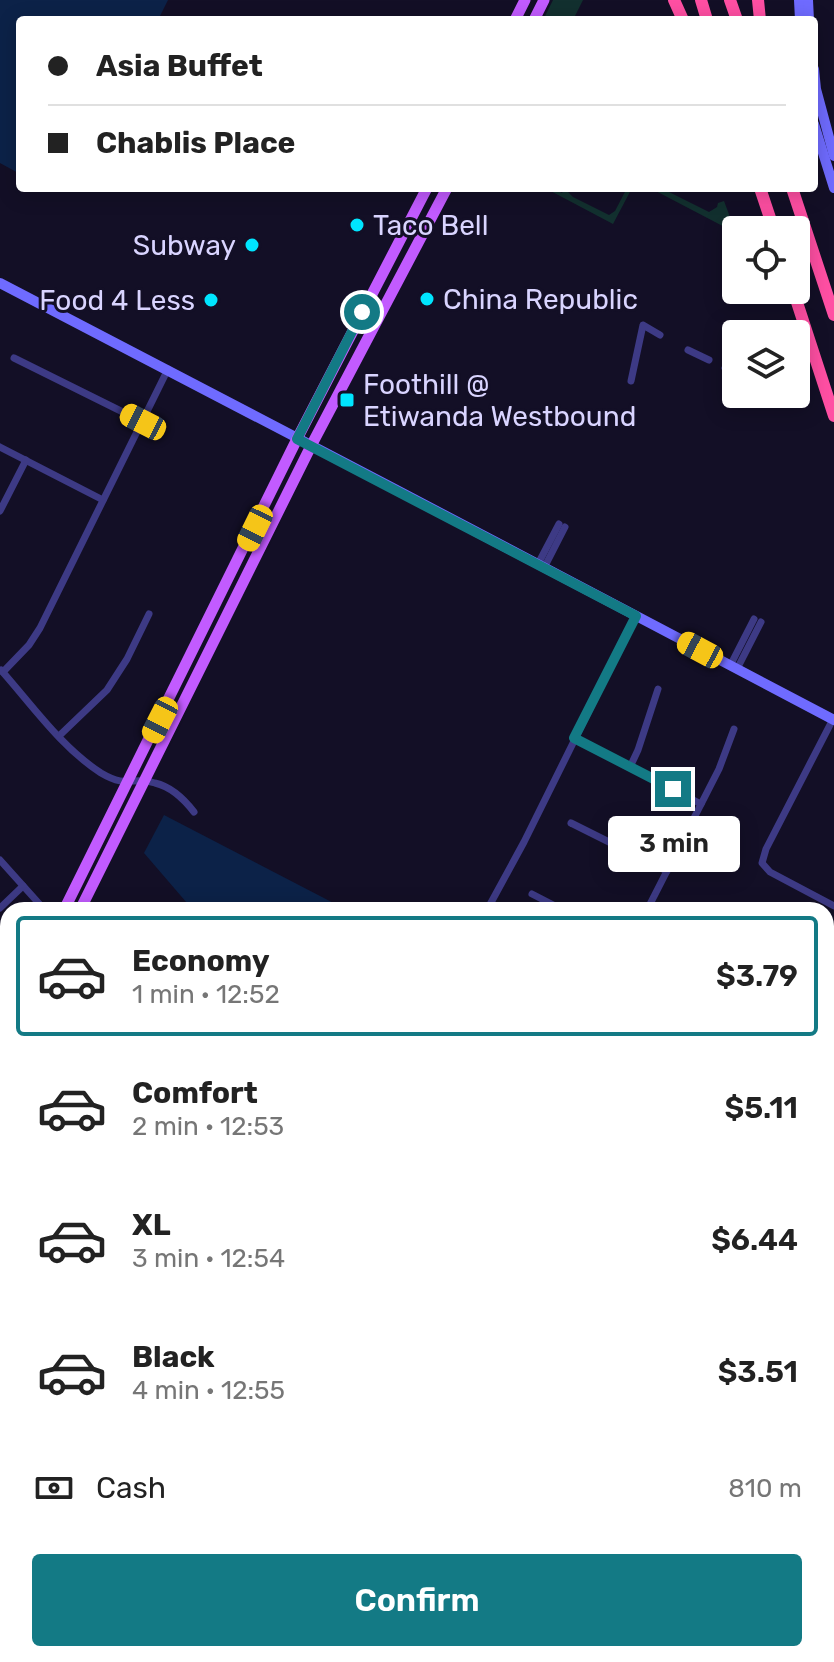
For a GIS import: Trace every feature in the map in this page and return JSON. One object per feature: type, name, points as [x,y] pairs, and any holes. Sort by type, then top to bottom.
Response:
[{"type":"highway","points":[[761,192],[769,216]]},
{"type":"highway","points":[[793,192],[834,315]]},
{"type":"highway","points":[[798,304],[834,416]]},
{"type":"main road","points":[[818,96],[834,156]]},
{"type":"main road","points":[[818,137],[834,188]]},
{"type":"main road","points":[[68,902],[297,439],[425,192]]},
{"type":"main road","points":[[84,902],[311,446],[445,192]]},
{"type":"main road","points":[[0,283],[833,720]]},
{"type":"street","points":[[631,381],[643,325],[660,335]]},
{"type":"street","points":[[688,350],[709,360]]},
{"type":"street","points":[[14,358],[143,422]]},
{"type":"street","points":[[168,369],[36,634],[1,670],[59,736],[94,768],[118,782],[155,783],[178,794],[194,812]]},
{"type":"street","points":[[0,447],[103,500]]},
{"type":"street","points":[[0,511],[26,460]]},
{"type":"street","points":[[541,566],[562,526]]},
{"type":"street","points":[[59,736],[107,690],[127,659],[149,614]]},
{"type":"street","points":[[491,902],[636,616]]},
{"type":"street","points":[[734,668],[758,620]]},
{"type":"street","points":[[630,767],[658,689]]},
{"type":"street","points":[[826,902],[770,872],[762,863],[766,849],[833,720]]},
{"type":"street","points":[[651,902],[719,769],[734,729]]},
{"type":"street","points":[[574,738],[701,804]]},
{"type":"street","points":[[571,823],[667,871]]},
{"type":"street","points":[[0,860],[38,902]]},
{"type":"street","points":[[6,902],[23,886]]},
{"type":"street","points":[[532,894],[548,902]]},
{"type":"green space","points":[[553,0],[583,0],[575,16],[545,16]]},
{"type":"green space","points":[[553,192],[568,192],[609,215],[615,211],[625,192],[630,192],[613,224]]},
{"type":"green space","points":[[658,192],[669,192],[709,212],[724,201],[730,216],[722,216],[722,226]]},
{"type":"water","points":[[0,0],[168,0],[160,16],[16,16],[16,172],[0,163]]},
{"type":"water","points":[[164,815],[332,902],[186,902],[144,853]]},
{"type":"place","name":"Taco Bell","points":[[357,225]]},
{"type":"place","name":"Subway","points":[[252,245]]},
{"type":"place","name":"China Republic","points":[[427,299]]},
{"type":"place","name":"Food 4 Less","points":[[211,300]]},
{"type":"place","name":"Foothill @ Etiwanda Westbound","points":[[347,400]]},
{"type":"route","points":[[362,312],[297,439],[636,616],[574,738],[673,789]]}]
